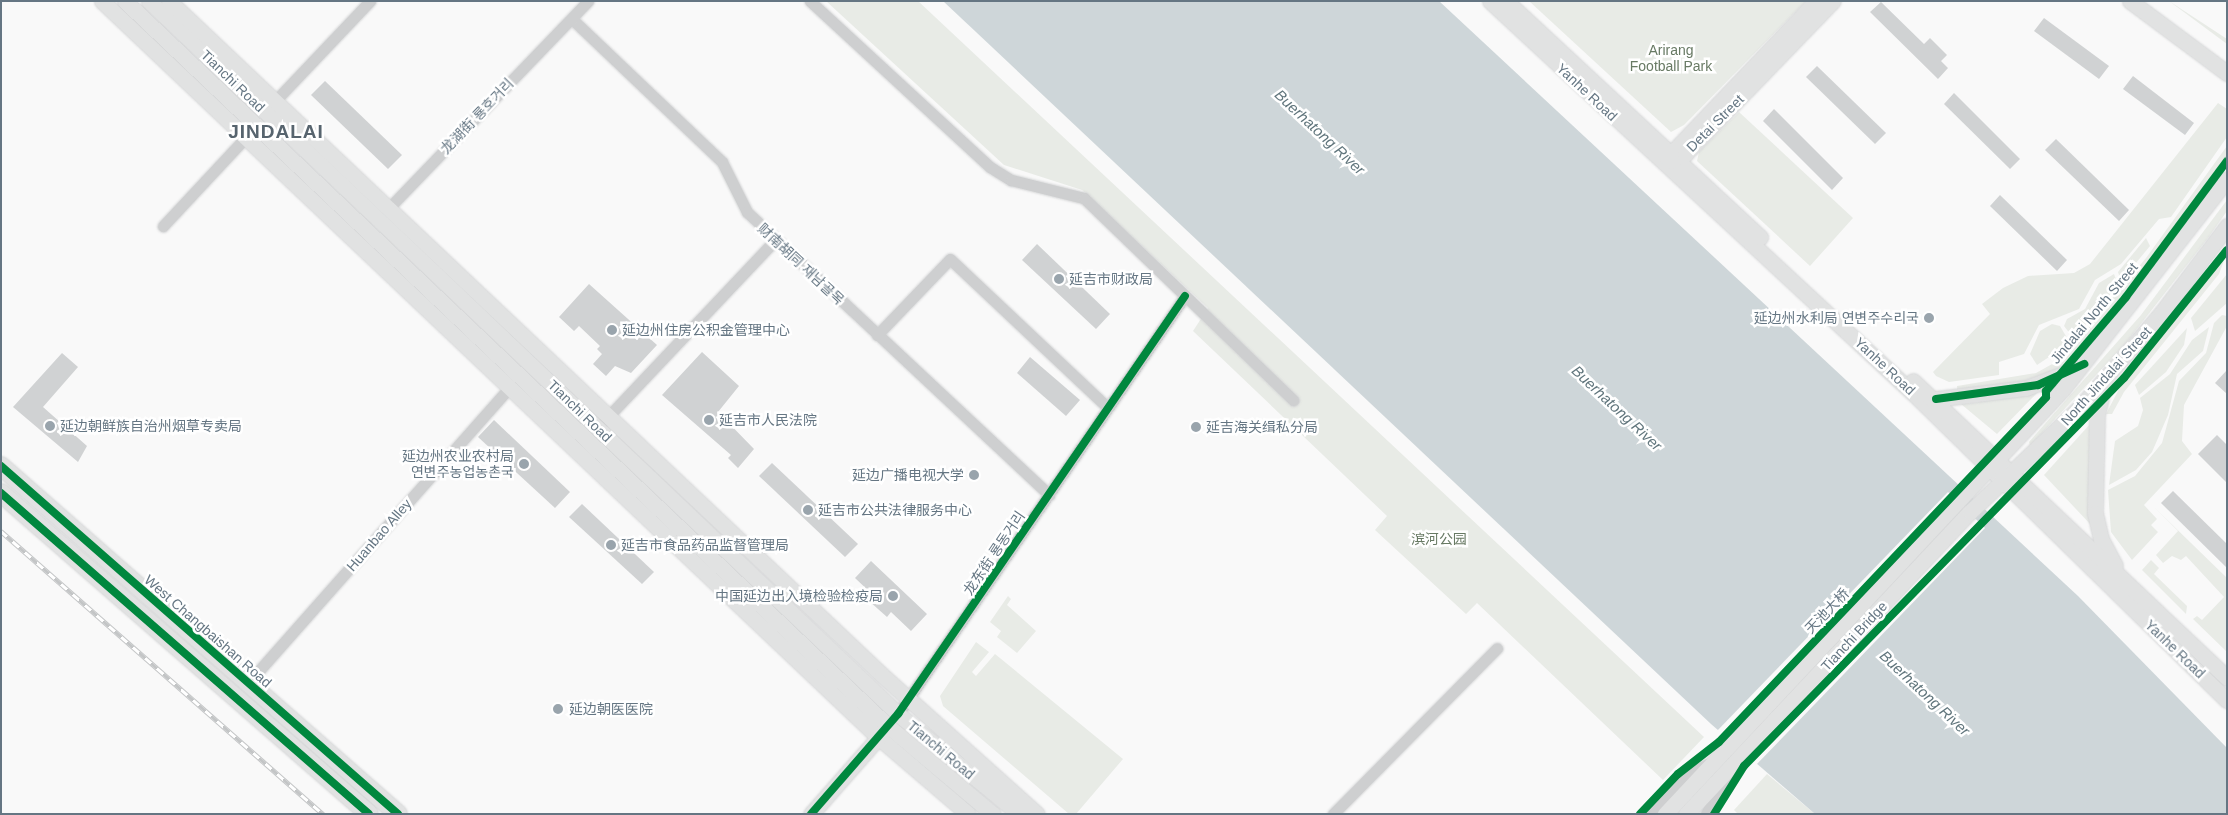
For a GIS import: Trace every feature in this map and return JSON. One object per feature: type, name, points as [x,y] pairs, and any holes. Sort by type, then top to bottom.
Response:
[{"type":"main road","points":[[102,1],[878,737],[968,814]]},
{"type":"main road","name":"Tianchi Road","points":[[125,1],[888,726],[993,814]]},
{"type":"main road","name":"Tianchi Road","points":[[149,1],[608,416],[1037,814]]},
{"type":"main road","name":"Tianchi Road","points":[[170,1],[275,102],[383,214],[597,428],[898,714],[1019,814]]},
{"type":"main road","name":"Yanhe Road","points":[[1490,1],[1671,157],[1885,357],[1936,399],[2008,478],[2227,700]]},
{"type":"main road","name":"Yanhe Road","points":[[1506,1],[1995,464]]},
{"type":"main road","name":"Detai Street","points":[[1671,157],[1816,1]]},
{"type":"main road","name":"Detai Street","points":[[1671,157],[1833,1]]},
{"type":"main road","points":[[2130,1],[2227,73]]},
{"type":"main road","name":"North Jindalai Street","points":[[1964,507],[1995,464],[2084,364],[2227,179]]},
{"type":"main road","name":"North Jindalai Street","points":[[1964,507],[2008,478],[2106,378],[2162,312],[2227,226]]},
{"type":"main road","points":[[1936,399],[2038,385],[2084,364]]},
{"type":"main road","points":[[2106,378],[2097,415],[2095,513],[2101,539],[2118,570]]},
{"type":"main road","name":"West Changbaishan Road","points":[[1,466],[398,814]]},
{"type":"main road","name":"Yanhe Road","points":[[2008,478],[2118,570],[2227,678]]},
{"type":"main road","points":[[1,493],[369,814]]},
{"type":"main road","name":"Tianchi Bridge","points":[[1665,814],[1964,507]]},
{"type":"main road","name":"Tianchi Bridge","points":[[1686,814],[1734,764],[1964,507]]},
{"type":"main road","name":"龙东街 룡동거리","points":[[811,814],[898,714]]},
{"type":"street","points":[[275,102],[370,1]]},
{"type":"street","name":"龙湖街 룡호거리","points":[[367,231],[588,1]]},
{"type":"street","points":[[810,1],[990,167],[1012,180],[1084,198],[1293,400]]},
{"type":"street","name":"财南胡同 재남골목","points":[[572,19],[722,162],[741,204],[775,240],[1049,495]]},
{"type":"street","points":[[163,226],[245,138]]},
{"type":"street","points":[[597,428],[775,240]]},
{"type":"street","points":[[877,335],[950,259],[1108,408]]},
{"type":"street","name":"龙东街 룡동거리","points":[[898,714],[1185,296]]},
{"type":"street","name":"Huanbao Alley","points":[[248,683],[509,388]]},
{"type":"street","points":[[1333,814],[1497,648]]},
{"type":"street","points":[[1648,814],[1685,776],[1722,754]]},
{"type":"street","points":[[1706,814],[1734,764]]},
{"type":"green space","name":"滨河公园","points":[[826,1],[918,1],[1704,737],[1663,780],[1477,603],[1466,614],[1375,530],[1387,516],[1193,331],[1208,308],[1082,190],[1004,165]]},
{"type":"green space","name":"Arirang Football Park","points":[[1529,1],[1806,1],[1684,125],[1671,132]]},
{"type":"green space","points":[[2169,1],[2227,39],[2227,44]]},
{"type":"green space","points":[[2218,103],[2227,109],[2227,137],[2171,217],[2159,219],[2121,264],[2095,280],[2079,309],[2039,325],[2024,354],[1999,362],[1999,375],[1949,382],[1936,376],[1933,372],[1990,314],[1982,304],[2003,288],[2028,276],[2074,273],[2090,264]]},
{"type":"green space","points":[[1739,112],[1853,218],[1810,266],[1697,161],[1699,152]]},
{"type":"green space","points":[[2227,146],[2227,156],[2147,268],[2063,367],[2037,380],[1957,393],[1957,386],[2036,373],[2063,358],[2146,258]]},
{"type":"green space","points":[[2227,200],[2227,211],[2208,238],[2125,344],[2030,446],[2029,442],[2141,315]]},
{"type":"green space","points":[[2146,238],[2150,246],[2121,281],[2118,272]]},
{"type":"green space","points":[[2227,253],[2219,274],[2124,392],[2112,414],[2106,414],[2119,389]]},
{"type":"green space","points":[[2114,274],[2118,285],[2074,339],[2064,326],[2067,319],[2085,309],[2099,283]]},
{"type":"green space","points":[[2227,274],[2227,303],[2195,331],[2191,318]]},
{"type":"green space","points":[[2222,315],[2227,316],[2227,326],[2184,405],[2182,441],[2192,454],[2144,505],[2157,519],[2151,525],[2158,532],[2132,560],[2111,532],[2108,490],[2135,476],[2162,443],[2179,381],[2206,353],[2214,323]]},
{"type":"green space","points":[[2052,324],[2060,326],[2070,343],[2037,365],[2030,354],[2040,331]]},
{"type":"green space","points":[[2209,327],[2203,351],[2177,374],[2168,415],[2152,452],[2136,470],[2109,485],[2115,441],[2138,426],[2143,410],[2140,398],[2170,374],[2192,340]]},
{"type":"green space","points":[[2187,328],[2184,345],[2166,372],[2139,395],[2135,385]]},
{"type":"green space","points":[[2038,392],[1997,434],[1961,404],[1973,403]]},
{"type":"green space","points":[[2091,423],[2091,525],[2044,475]]},
{"type":"green space","points":[[2154,507],[2227,578],[2227,652],[2193,619],[2197,616],[2202,620],[2224,597],[2186,556],[2181,560],[2172,556],[2163,563],[2156,555],[2178,531]]},
{"type":"green space","points":[[2151,560],[2159,568],[2154,574],[2187,606],[2186,614],[2142,570]]},
{"type":"green space","points":[[1008,596],[1011,599],[1007,605],[1036,631],[1017,653],[997,637],[1001,631],[990,622]]},
{"type":"green space","points":[[976,642],[989,652],[972,672],[976,676],[995,654],[1123,759],[1076,814],[1069,814],[943,706],[940,696]]},
{"type":"green space","points":[[1767,774],[1815,814],[1738,814],[1734,810]]},
{"type":"water","name":"Buerhatong River","points":[[943,1],[1439,1],[2078,596],[2227,748],[2227,814],[1815,814],[1711,724]]},
{"type":"pier","points":[[1948,492],[1985,528],[1755,766],[1716,732]]},
{"type":"building","points":[[1881,2],[1924,44],[1930,38],[1947,55],[1941,61],[1948,68],[1938,79],[1870,12]]},
{"type":"building","points":[[2044,18],[2109,66],[2099,79],[2034,31]]},
{"type":"building","points":[[1817,66],[1886,133],[1875,144],[1806,77]]},
{"type":"building","points":[[2133,76],[2194,123],[2185,135],[2123,89]]},
{"type":"building","points":[[325,81],[402,155],[388,169],[311,95]]},
{"type":"building","points":[[1954,93],[2020,159],[2010,169],[1944,104]]},
{"type":"building","points":[[1774,109],[1843,178],[1832,190],[1763,121]]},
{"type":"building","points":[[2056,139],[2129,210],[2119,221],[2045,150]]},
{"type":"building","points":[[2000,195],[2067,260],[2057,271],[1990,206]]},
{"type":"building","name":"延吉市财政局","points":[[1037,244],[1110,314],[1096,329],[1022,260]]},
{"type":"building","name":"延边州住房公积金管理中心","points":[[589,284],[657,345],[631,373],[615,366],[606,376],[593,364],[602,354],[597,349],[600,346],[579,326],[574,331],[559,317]]},
{"type":"building","name":"延吉市人民法院","points":[[702,352],[739,386],[718,412],[754,449],[738,468],[728,458],[731,455],[662,395]]},
{"type":"building","name":"延边朝鲜族自治州烟草专卖局","points":[[62,353],[78,367],[43,407],[87,446],[78,462],[13,407]]},
{"type":"building","points":[[1030,357],[1080,400],[1066,416],[1017,373]]},
{"type":"building","points":[[2227,370],[2227,394],[2215,383]]},
{"type":"building","name":"延边州农业农村局 연변주농업농촌국","points":[[494,420],[570,492],[555,508],[478,437]]},
{"type":"building","points":[[2217,435],[2227,445],[2227,483],[2198,454]]},
{"type":"building","name":"延吉市公共法律服务中心","points":[[772,463],[858,544],[845,557],[759,476]]},
{"type":"building","points":[[2173,491],[2227,544],[2227,568],[2161,503]]},
{"type":"building","name":"延吉市食品药品监督管理局","points":[[582,504],[654,572],[642,584],[569,517]]},
{"type":"building","name":"中国延边出入境检验检疫局","points":[[871,561],[927,614],[911,631],[891,612],[887,617],[869,601],[874,596],[855,578]]},
{"type":"railway","points":[[1,531],[323,814]]},
{"type":"cycle path","name":"Jindalai North Street","points":[[1640,814],[1678,774],[1719,742],[2046,397],[2046,391],[2126,297],[2227,161]]},
{"type":"cycle path","points":[[1714,814],[1744,766],[2124,378],[2227,250]]},
{"type":"cycle path","points":[[811,814],[898,714],[1185,296]]},
{"type":"cycle path","name":"Jindalai North Street","points":[[1936,399],[2038,385],[2084,364]]},
{"type":"cycle path","points":[[1,466],[398,814]]},
{"type":"cycle path","points":[[1,493],[369,814]]},
{"type":"place","name":"延吉市财政局","points":[[1059,279]]},
{"type":"place","name":"延边州水利局 연변주수리국","points":[[1929,318]]},
{"type":"place","name":"延边州住房公积金管理中心","points":[[612,330]]},
{"type":"place","name":"延吉市人民法院","points":[[709,420]]},
{"type":"place","name":"延边朝鲜族自治州烟草专卖局","points":[[50,426]]},
{"type":"place","name":"延吉海关缉私分局","points":[[1196,427]]},
{"type":"place","name":"延边州农业农村局 연변주농업농촌국","points":[[524,464]]},
{"type":"place","name":"延边广播电视大学","points":[[974,475]]},
{"type":"place","name":"延吉市公共法律服务中心","points":[[808,510]]},
{"type":"place","name":"延吉市食品药品监督管理局","points":[[611,545]]},
{"type":"place","name":"中国延边出入境检验检疫局","points":[[893,596]]},
{"type":"place","name":"延边朝医医院","points":[[558,709]]},
{"type":"district","name":"JINDALAI","points":[[276,132]]}]
